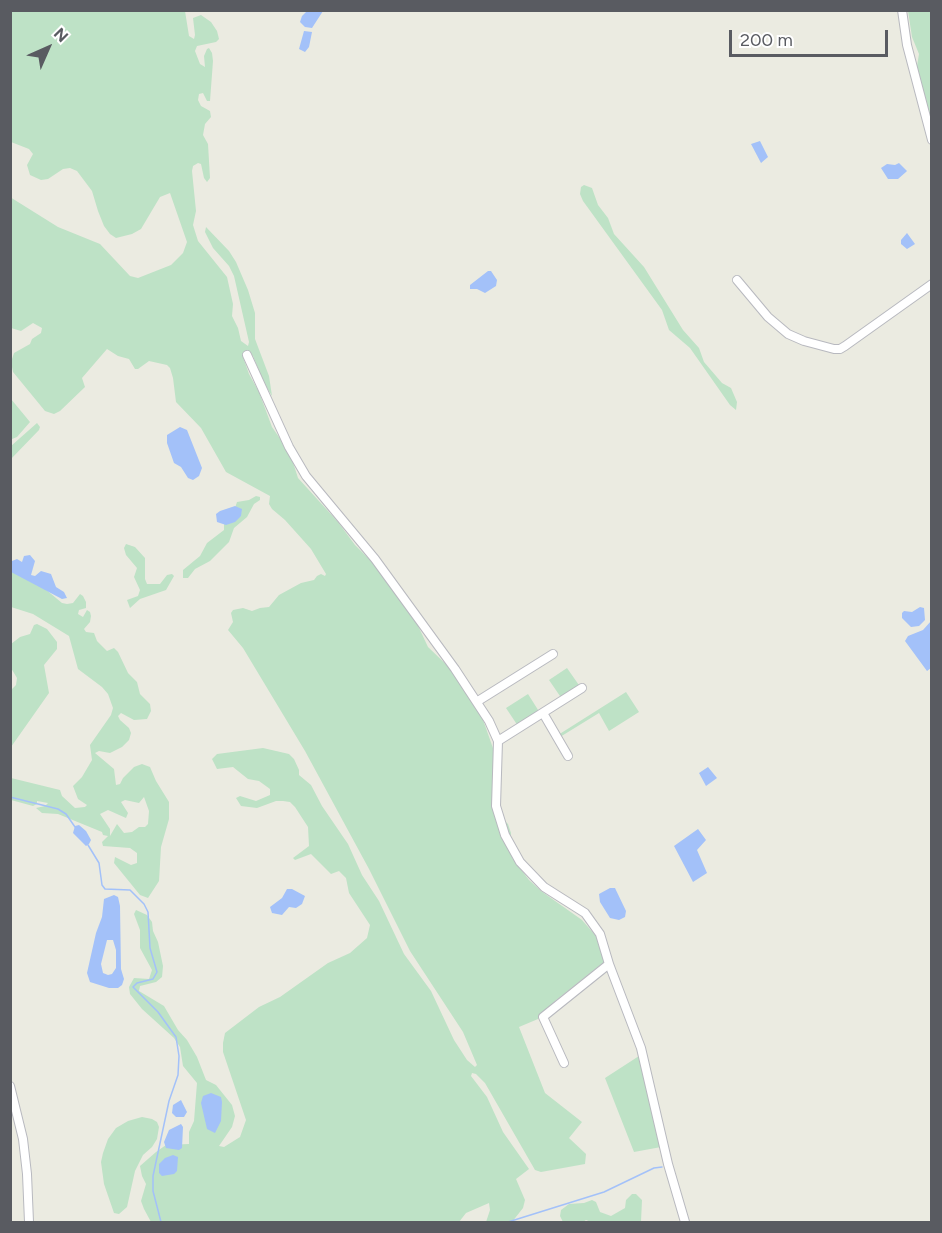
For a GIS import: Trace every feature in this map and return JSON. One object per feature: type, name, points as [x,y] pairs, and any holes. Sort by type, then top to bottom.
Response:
[{"type":"street","points":[[902,10],[907,45],[932,140]]},
{"type":"street","points":[[737,280],[768,317],[788,334],[834,349],[846,346],[932,284]]},
{"type":"street","points":[[247,355],[289,447],[306,476],[375,559],[478,701],[498,741],[496,806],[505,835],[520,862],[543,887],[585,913],[600,934],[641,1048],[668,1164],[685,1222]]},
{"type":"street","points":[[478,701],[553,654]]},
{"type":"street","points":[[498,741],[582,688]]},
{"type":"street","points":[[543,713],[568,756]]},
{"type":"street","points":[[564,1063],[543,1017],[609,964]]},
{"type":"street","points":[[10,1086],[23,1139],[29,1222]]},
{"type":"green space","points":[[11,11],[185,11],[189,36],[194,39],[193,18],[201,15],[211,22],[217,31],[219,39],[216,42],[197,46],[195,51],[200,64],[205,67],[204,56],[209,48],[213,61],[210,101],[207,101],[203,93],[199,94],[198,100],[201,106],[210,111],[211,117],[205,124],[203,135],[208,144],[210,178],[207,182],[204,178],[201,164],[193,166],[196,211],[193,225],[198,241],[227,277],[233,304],[232,316],[241,341],[248,346],[234,276],[229,266],[213,248],[205,232],[206,227],[229,251],[236,262],[255,313],[255,339],[269,376],[272,396],[253,356],[248,352],[243,357],[249,374],[259,392],[272,427],[290,453],[298,478],[338,522],[355,545],[381,571],[413,615],[428,647],[454,672],[481,714],[494,751],[496,812],[508,824],[511,833],[510,851],[513,859],[529,880],[582,920],[596,936],[604,962],[555,1001],[538,1019],[519,1027],[545,1093],[582,1122],[569,1138],[586,1154],[585,1164],[541,1172],[535,1170],[485,1083],[476,1074],[472,1073],[471,1076],[487,1097],[503,1132],[529,1169],[516,1179],[525,1200],[523,1208],[512,1222],[486,1222],[490,1210],[489,1203],[466,1213],[459,1222],[151,1222],[144,1209],[141,1201],[146,1184],[140,1166],[166,1145],[189,1144],[189,1132],[194,1121],[197,1083],[183,1066],[180,1047],[174,1038],[142,1009],[130,994],[129,987],[134,978],[149,979],[152,970],[140,948],[140,930],[134,914],[136,910],[147,915],[152,922],[163,966],[162,977],[156,982],[140,986],[139,991],[164,1006],[197,1057],[206,1080],[216,1085],[232,1105],[235,1116],[232,1127],[219,1146],[224,1147],[240,1137],[246,1120],[223,1052],[225,1033],[259,1007],[280,997],[328,963],[350,953],[367,938],[370,925],[349,893],[346,878],[339,871],[331,874],[311,854],[295,860],[293,858],[309,846],[308,827],[295,807],[290,802],[283,801],[276,801],[257,808],[241,806],[236,798],[240,796],[256,801],[270,795],[270,789],[259,781],[248,779],[233,767],[217,769],[212,759],[217,754],[263,748],[289,754],[294,759],[299,775],[311,785],[322,806],[348,844],[404,954],[431,991],[454,1040],[467,1060],[475,1067],[477,1065],[463,1032],[410,951],[369,869],[305,751],[243,648],[228,630],[233,622],[231,613],[233,610],[243,608],[252,611],[269,607],[279,595],[301,583],[314,580],[321,574],[325,576],[326,574],[311,549],[272,509],[269,504],[270,496],[226,472],[201,428],[176,402],[173,378],[167,365],[149,361],[135,369],[129,359],[118,356],[107,349],[82,378],[85,387],[54,414],[45,411],[13,372],[11,362],[14,353],[30,344],[32,339],[41,333],[42,328],[33,323],[21,331],[11,328],[10,197],[58,227],[100,244],[130,276],[138,278],[171,265],[183,253],[187,242],[170,193],[160,197],[141,229],[116,238],[104,226],[92,191],[77,171],[70,168],[63,169],[48,179],[41,180],[30,175],[27,165],[33,154],[29,149],[11,142]]},
{"type":"green space","points":[[908,11],[931,11],[931,122],[916,72],[919,54],[912,37]]},
{"type":"green space","points":[[584,185],[592,188],[598,205],[608,218],[614,234],[644,267],[683,330],[699,348],[704,362],[722,383],[731,388],[737,402],[736,410],[730,405],[690,348],[669,330],[662,310],[583,201],[580,194],[581,187]]},
{"type":"green space","points":[[11,399],[30,422],[17,437],[12,439],[10,437]]},
{"type":"green space","points":[[37,423],[39,430],[11,459],[11,446]]},
{"type":"green space","points":[[256,496],[260,497],[260,500],[254,504],[247,517],[234,528],[229,542],[210,561],[195,569],[188,578],[183,578],[183,570],[200,556],[207,543],[224,530],[224,520],[234,511],[237,502]]},
{"type":"green space","points":[[126,544],[135,547],[145,558],[147,584],[160,584],[167,575],[174,576],[166,590],[140,599],[130,608],[127,600],[138,596],[140,590],[134,577],[137,568],[126,555],[124,548]]},
{"type":"green space","points":[[10,570],[38,583],[62,603],[73,603],[80,594],[83,596],[86,608],[79,610],[78,614],[83,617],[87,610],[91,616],[90,622],[84,629],[86,632],[94,633],[97,641],[107,651],[114,648],[118,652],[128,673],[137,682],[140,694],[150,704],[151,711],[147,719],[134,720],[121,713],[118,716],[131,733],[129,740],[122,747],[110,753],[99,751],[95,753],[114,769],[116,785],[120,784],[134,767],[142,764],[150,767],[169,802],[169,819],[161,847],[159,881],[148,898],[140,895],[114,863],[115,857],[131,865],[137,863],[137,853],[130,848],[103,846],[102,842],[108,836],[103,835],[102,832],[58,814],[42,813],[36,808],[48,803],[37,801],[37,804],[33,806],[11,800],[11,778],[60,790],[62,796],[75,808],[85,807],[87,805],[78,799],[73,786],[82,777],[92,760],[90,745],[111,715],[113,708],[108,694],[102,687],[78,669],[69,636],[33,614],[11,607]],"holes":[[[144,797],[149,811],[148,824],[145,827],[124,833],[117,824],[110,836],[110,829],[100,814],[108,810],[126,818],[128,813],[121,802],[125,800],[139,803]]]},
{"type":"green space","points":[[37,624],[47,629],[57,642],[57,649],[44,665],[49,693],[11,747],[11,690],[16,685],[17,678],[11,668],[11,644],[20,637],[30,634],[34,625]]},
{"type":"green space","points":[[567,668],[581,688],[562,699],[549,680]]},
{"type":"green space","points":[[626,692],[639,712],[609,731],[599,713],[560,737],[558,735]]},
{"type":"green space","points":[[528,694],[540,713],[518,726],[506,708]]},
{"type":"green space","points":[[639,1056],[661,1147],[634,1152],[605,1078]]},
{"type":"green space","points":[[142,1117],[157,1122],[159,1127],[157,1139],[143,1155],[135,1171],[127,1207],[119,1214],[114,1213],[104,1184],[101,1162],[103,1153],[108,1139],[116,1128]]},
{"type":"green space","points":[[632,1194],[636,1194],[642,1200],[641,1222],[591,1222],[586,1220],[563,1222],[560,1216],[561,1210],[569,1204],[592,1200],[596,1202],[600,1212],[611,1216],[625,1208],[626,1200]]},
{"type":"water","points":[[307,11],[323,11],[312,28],[305,27],[300,22]]},
{"type":"water","points":[[304,31],[312,32],[309,47],[305,52],[299,49]]},
{"type":"water","points":[[760,141],[768,157],[761,163],[751,144]]},
{"type":"water","points":[[899,163],[907,171],[898,179],[888,179],[881,168],[887,164]]},
{"type":"water","points":[[907,233],[915,244],[907,249],[901,244],[901,240]]},
{"type":"water","points":[[491,271],[497,280],[496,286],[485,293],[477,289],[470,289],[470,285]]},
{"type":"water","points":[[180,427],[187,430],[202,468],[199,476],[193,480],[188,478],[181,467],[174,463],[167,443],[167,435]]},
{"type":"water","points":[[235,506],[242,509],[241,516],[235,522],[226,525],[217,522],[216,514]]},
{"type":"water","points":[[30,555],[35,561],[31,575],[35,576],[41,571],[51,574],[56,587],[64,592],[67,598],[62,599],[11,572],[12,561],[17,559],[22,562],[24,556]]},
{"type":"water","points":[[920,607],[924,608],[925,620],[919,626],[911,627],[902,618],[902,613],[912,612]]},
{"type":"water","points":[[931,621],[931,668],[927,671],[905,641],[908,636],[923,630]]},
{"type":"water","points":[[708,767],[717,778],[706,786],[699,773]]},
{"type":"water","points":[[79,825],[91,840],[86,846],[73,833],[75,826]]},
{"type":"water","points":[[698,829],[706,840],[697,850],[707,873],[693,882],[674,846]]},
{"type":"water","points":[[615,888],[626,911],[625,917],[619,920],[610,918],[600,902],[599,894]]},
{"type":"water","points":[[287,889],[292,889],[305,896],[302,904],[296,908],[289,907],[282,915],[272,913],[270,907],[282,898]]},
{"type":"water","points":[[114,895],[118,897],[120,906],[121,969],[124,979],[118,988],[109,988],[90,982],[87,973],[102,917],[104,899]],"holes":[[[107,940],[113,940],[116,950],[116,968],[112,974],[108,975],[103,973],[101,964]]]},
{"type":"water","points":[[211,1093],[221,1097],[222,1102],[221,1121],[215,1133],[207,1129],[201,1103],[203,1096]]},
{"type":"water","points":[[181,1100],[187,1112],[184,1117],[176,1117],[172,1113],[173,1105]]},
{"type":"water","points":[[181,1124],[183,1127],[182,1148],[179,1150],[166,1148],[164,1142],[169,1130]]},
{"type":"water","points":[[173,1155],[178,1157],[177,1171],[174,1174],[162,1176],[159,1173],[159,1164],[165,1158]]},
{"type":"waterway","points":[[10,797],[58,809],[66,814],[75,827]]},
{"type":"waterway","points":[[88,845],[99,863],[102,885],[105,889],[130,890],[144,904],[148,912],[150,948],[157,972],[153,979],[137,983],[133,987],[158,1012],[176,1037],[179,1056],[178,1075],[169,1101],[153,1176],[153,1191],[161,1222]]},
{"type":"waterway","points":[[508,1222],[604,1192],[654,1168],[662,1167]]}]
